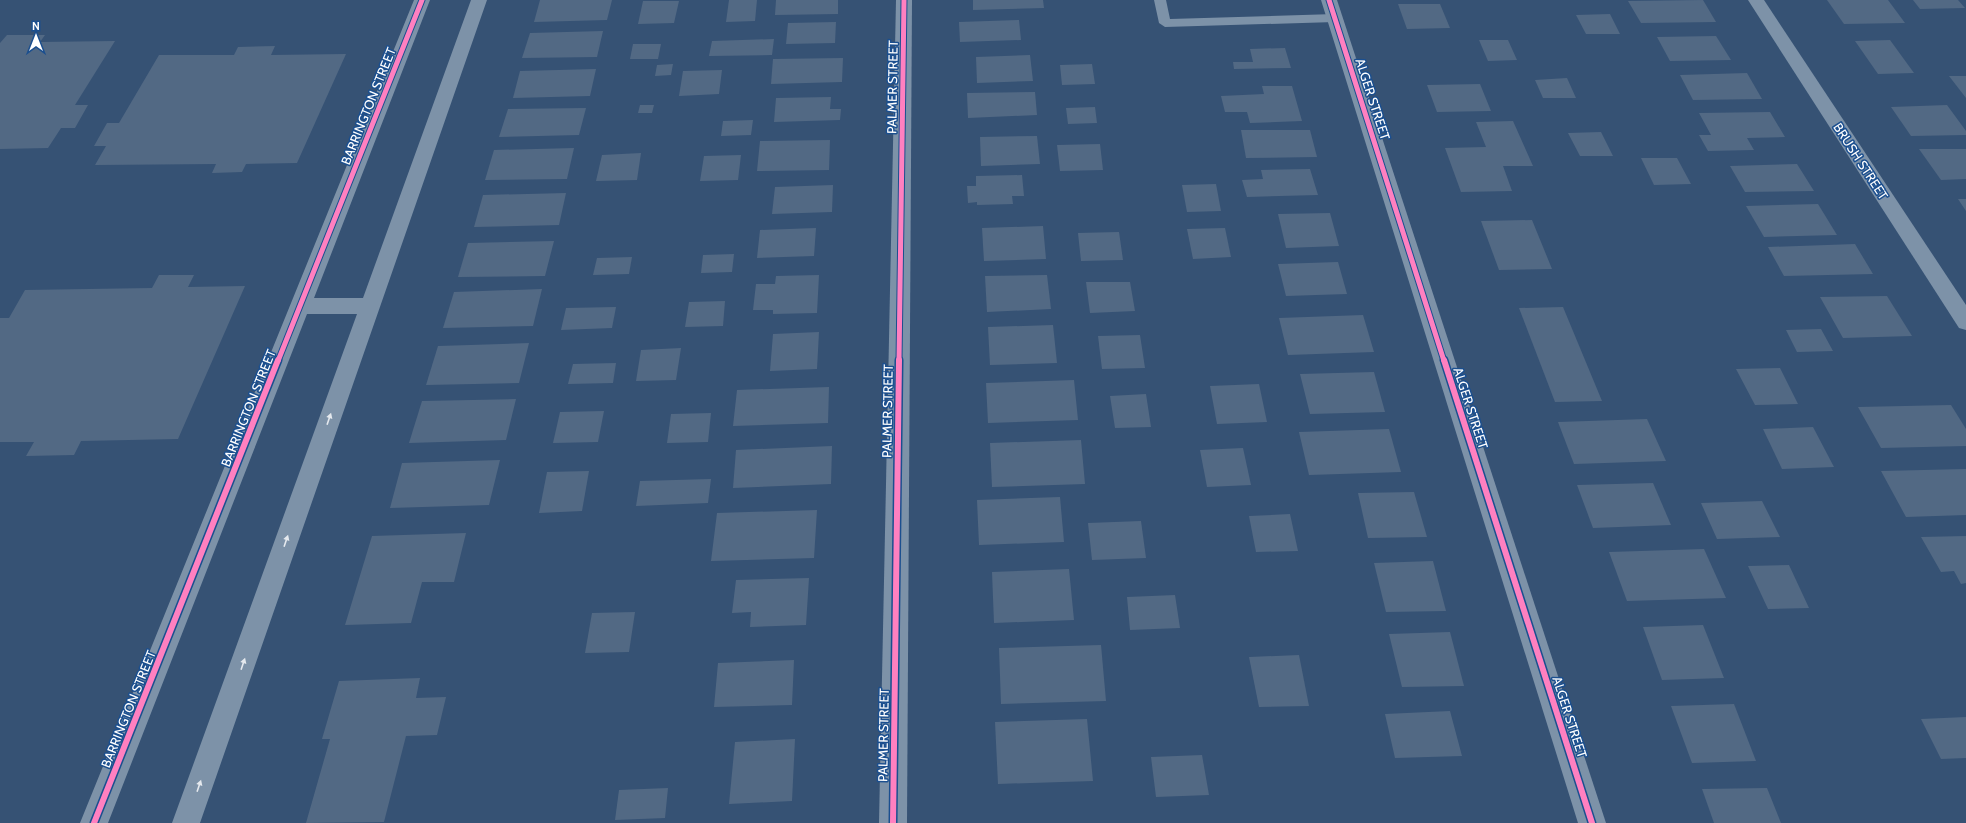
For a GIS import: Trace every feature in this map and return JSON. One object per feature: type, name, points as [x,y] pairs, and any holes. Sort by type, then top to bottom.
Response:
[{"type":"street","name":"BARRINGTON STREET","points":[[94,823],[422,0]]},
{"type":"street","points":[[186,823],[479,0]]},
{"type":"street","name":"PALMER STREET","points":[[893,823],[904,0]]},
{"type":"street","name":"BRUSH STREET","points":[[1756,0],[1966,322]]},
{"type":"street","name":"ALGER STREET","points":[[1332,9],[1592,823]]},
{"type":"street","points":[[300,306],[369,306]]},
{"type":"lane","points":[[1160,0],[1165,24],[1332,9]]},
{"type":"building","points":[[540,0],[612,0],[607,20],[534,22]]},
{"type":"building","points":[[729,0],[757,0],[755,21],[726,22]]},
{"type":"building","points":[[776,0],[838,0],[838,14],[775,15]]},
{"type":"building","points":[[973,0],[1043,0],[1044,8],[973,10]]},
{"type":"building","points":[[1703,0],[1716,22],[1641,23],[1628,1]]},
{"type":"building","points":[[1827,0],[1888,0],[1905,23],[1844,24]]},
{"type":"building","points":[[1913,0],[1958,0],[1965,8],[1920,9]]},
{"type":"building","points":[[643,1],[679,1],[674,23],[638,24]]},
{"type":"building","points":[[1398,4],[1440,4],[1450,28],[1407,29]]},
{"type":"building","points":[[1610,14],[1620,34],[1586,34],[1576,15]]},
{"type":"building","points":[[1019,20],[1021,40],[960,42],[959,22]]},
{"type":"building","points":[[836,22],[835,43],[786,44],[788,23]]},
{"type":"building","points":[[603,31],[597,57],[522,58],[530,33]]},
{"type":"building","points":[[7,35],[45,35],[40,42],[115,41],[75,105],[88,105],[75,128],[61,128],[48,148],[0,149],[0,43]]},
{"type":"building","points":[[1716,36],[1731,60],[1670,61],[1657,37]]},
{"type":"building","points":[[774,39],[772,55],[709,56],[712,41]]},
{"type":"building","points":[[1479,40],[1508,40],[1517,60],[1488,61]]},
{"type":"building","points":[[1890,40],[1914,73],[1878,74],[1855,41]]},
{"type":"building","points":[[633,44],[661,44],[658,59],[630,59]]},
{"type":"building","points":[[275,46],[271,55],[346,54],[297,163],[246,164],[242,172],[212,173],[216,164],[95,165],[106,146],[94,146],[107,123],[119,123],[159,55],[234,55],[238,47]]},
{"type":"building","points":[[1285,48],[1291,68],[1234,69],[1233,62],[1253,62],[1250,49]]},
{"type":"building","points":[[1030,55],[1033,81],[977,83],[976,57]]},
{"type":"building","points":[[843,58],[842,82],[771,84],[773,59]]},
{"type":"building","points":[[673,64],[671,75],[655,76],[657,65]]},
{"type":"building","points":[[1092,64],[1095,84],[1062,85],[1060,65]]},
{"type":"building","points":[[596,69],[590,96],[513,98],[520,71]]},
{"type":"building","points":[[722,70],[719,94],[679,96],[683,71]]},
{"type":"building","points":[[1747,73],[1762,99],[1693,100],[1680,75]]},
{"type":"building","points":[[1949,76],[1966,76],[1966,98]]},
{"type":"building","points":[[1567,78],[1576,98],[1543,98],[1535,80]]},
{"type":"building","points":[[1480,84],[1491,111],[1437,112],[1427,85]]},
{"type":"building","points":[[1262,86],[1292,86],[1302,121],[1250,123],[1247,112],[1225,112],[1221,96],[1264,94]]},
{"type":"building","points":[[1035,92],[1037,115],[968,118],[967,93]]},
{"type":"building","points":[[831,97],[830,109],[841,109],[840,120],[774,122],[776,98]]},
{"type":"building","points":[[640,105],[654,105],[652,113],[638,113]]},
{"type":"building","points":[[1947,105],[1966,131],[1966,135],[1911,136],[1891,107]]},
{"type":"building","points":[[1095,107],[1097,123],[1068,124],[1066,108]]},
{"type":"building","points":[[586,108],[579,135],[499,137],[508,109]]},
{"type":"building","points":[[1770,112],[1785,137],[1747,138],[1754,150],[1708,151],[1699,135],[1711,135],[1699,113]]},
{"type":"building","points":[[753,120],[751,135],[721,136],[723,121]]},
{"type":"building","points":[[1513,121],[1533,166],[1503,166],[1512,191],[1461,192],[1445,148],[1486,147],[1476,122]]},
{"type":"building","points":[[1241,130],[1310,130],[1317,157],[1246,158]]},
{"type":"building","points":[[1601,132],[1613,156],[1580,156],[1568,133]]},
{"type":"building","points":[[1037,136],[1040,164],[981,166],[980,137]]},
{"type":"building","points":[[830,140],[829,170],[757,171],[760,141]]},
{"type":"building","points":[[1100,144],[1103,170],[1060,171],[1057,145]]},
{"type":"building","points":[[574,148],[567,179],[485,180],[494,150]]},
{"type":"building","points":[[1919,149],[1966,149],[1966,179],[1941,180]]},
{"type":"building","points":[[641,153],[637,180],[596,181],[602,155]]},
{"type":"building","points":[[741,155],[738,180],[700,181],[704,156]]},
{"type":"building","points":[[1641,158],[1677,158],[1691,184],[1654,185]]},
{"type":"building","points":[[1797,164],[1814,191],[1745,192],[1730,166]]},
{"type":"building","points":[[1310,169],[1318,195],[1247,197],[1242,180],[1263,179],[1261,170]]},
{"type":"building","points":[[1022,175],[1024,196],[1012,196],[1013,204],[977,205],[977,202],[968,203],[967,186],[976,186],[976,176]]},
{"type":"building","points":[[1216,184],[1221,211],[1187,212],[1182,185]]},
{"type":"building","points":[[833,185],[832,212],[772,214],[775,187]]},
{"type":"building","points":[[566,193],[559,225],[474,227],[483,195]]},
{"type":"building","points":[[1958,199],[1966,199],[1966,211]]},
{"type":"building","points":[[1818,204],[1837,235],[1764,237],[1746,206]]},
{"type":"building","points":[[1330,213],[1339,246],[1286,248],[1278,214]]},
{"type":"building","points":[[1532,220],[1552,269],[1499,270],[1481,221]]},
{"type":"building","points":[[1043,226],[1046,259],[984,261],[982,228]]},
{"type":"building","points":[[816,228],[814,256],[757,258],[760,230]]},
{"type":"building","points":[[1225,228],[1231,257],[1193,259],[1187,229]]},
{"type":"building","points":[[1119,232],[1123,260],[1081,261],[1078,233]]},
{"type":"building","points":[[554,241],[545,276],[458,277],[468,243]]},
{"type":"building","points":[[1855,244],[1873,274],[1784,276],[1768,247]]},
{"type":"building","points":[[734,254],[732,272],[701,273],[703,255]]},
{"type":"building","points":[[632,257],[629,274],[593,275],[597,258]]},
{"type":"building","points":[[1338,262],[1347,294],[1286,296],[1278,264]]},
{"type":"building","points":[[159,275],[194,275],[188,287],[245,286],[178,439],[81,441],[74,455],[26,456],[34,442],[0,442],[0,318],[9,318],[25,290],[152,288]]},
{"type":"building","points":[[819,275],[817,313],[773,314],[773,310],[753,310],[756,284],[775,284],[776,276]]},
{"type":"building","points":[[1047,275],[1051,309],[987,312],[985,276]]},
{"type":"building","points":[[1086,282],[1130,282],[1135,311],[1090,313]]},
{"type":"building","points":[[542,289],[533,326],[443,328],[454,292]]},
{"type":"building","points":[[1887,296],[1912,336],[1843,338],[1820,297]]},
{"type":"building","points":[[725,301],[723,326],[685,327],[689,302]]},
{"type":"building","points":[[616,307],[612,328],[561,330],[566,308]]},
{"type":"building","points":[[1563,307],[1602,401],[1555,402],[1519,308]]},
{"type":"building","points":[[1363,315],[1374,352],[1288,355],[1279,318]]},
{"type":"building","points":[[1053,325],[1057,363],[990,365],[988,327]]},
{"type":"building","points":[[1821,329],[1833,351],[1797,352],[1786,330]]},
{"type":"building","points":[[819,332],[817,369],[770,371],[773,334]]},
{"type":"building","points":[[1140,335],[1145,368],[1102,369],[1098,336]]},
{"type":"building","points":[[529,343],[519,383],[426,385],[438,346]]},
{"type":"building","points":[[681,348],[676,380],[636,381],[641,350]]},
{"type":"building","points":[[616,363],[613,383],[568,384],[573,364]]},
{"type":"building","points":[[1780,368],[1798,404],[1755,405],[1736,369]]},
{"type":"building","points":[[1374,372],[1385,412],[1310,414],[1300,374]]},
{"type":"building","points":[[1074,380],[1078,420],[988,423],[986,383]]},
{"type":"building","points":[[1259,384],[1267,422],[1217,424],[1210,386]]},
{"type":"building","points":[[829,387],[828,423],[733,426],[737,390]]},
{"type":"building","points":[[1146,394],[1151,427],[1115,428],[1110,396]]},
{"type":"building","points":[[516,399],[506,440],[409,443],[422,401]]},
{"type":"building","points":[[1951,405],[1966,429],[1966,446],[1881,448],[1858,407]]},
{"type":"building","points":[[604,411],[598,442],[553,443],[560,412]]},
{"type":"building","points":[[711,413],[708,442],[667,443],[671,414]]},
{"type":"building","points":[[1647,419],[1666,461],[1574,464],[1558,422]]},
{"type":"building","points":[[1813,427],[1834,467],[1782,469],[1763,429]]},
{"type":"building","points":[[1389,429],[1401,472],[1309,475],[1299,432]]},
{"type":"building","points":[[1081,440],[1085,484],[992,487],[990,443]]},
{"type":"building","points":[[832,446],[831,484],[733,488],[736,450]]},
{"type":"building","points":[[1243,448],[1251,485],[1207,487],[1200,450]]},
{"type":"building","points":[[500,460],[489,505],[390,508],[402,463]]},
{"type":"building","points":[[1966,469],[1966,515],[1906,517],[1881,471]]},
{"type":"building","points":[[589,471],[582,511],[539,513],[547,472]]},
{"type":"building","points":[[711,479],[708,503],[636,506],[640,481]]},
{"type":"building","points":[[1653,483],[1671,525],[1593,528],[1577,485]]},
{"type":"building","points":[[1414,492],[1427,537],[1368,538],[1358,493]]},
{"type":"building","points":[[1060,497],[1064,542],[979,545],[977,500]]},
{"type":"building","points":[[1762,501],[1780,537],[1717,539],[1701,503]]},
{"type":"building","points":[[817,510],[814,558],[711,561],[717,513]]},
{"type":"building","points":[[1290,514],[1298,551],[1256,552],[1249,516]]},
{"type":"building","points":[[1141,521],[1146,558],[1092,560],[1088,523]]},
{"type":"building","points":[[466,533],[454,582],[422,582],[411,623],[345,625],[372,536]]},
{"type":"building","points":[[1966,536],[1966,583],[1961,584],[1954,571],[1941,572],[1921,537]]},
{"type":"building","points":[[1704,549],[1726,598],[1627,601],[1609,552]]},
{"type":"building","points":[[1433,561],[1446,611],[1386,612],[1374,563]]},
{"type":"building","points":[[1789,565],[1809,608],[1768,609],[1748,566]]},
{"type":"building","points":[[1069,569],[1074,620],[994,623],[992,572]]},
{"type":"building","points":[[809,578],[806,625],[750,627],[751,612],[732,613],[736,580]]},
{"type":"building","points":[[1175,595],[1180,628],[1130,630],[1127,597]]},
{"type":"building","points":[[635,612],[629,652],[585,653],[592,613]]},
{"type":"building","points":[[1703,625],[1724,678],[1662,680],[1643,627]]},
{"type":"building","points":[[1450,632],[1464,686],[1402,687],[1389,634]]},
{"type":"building","points":[[1101,645],[1106,701],[1001,704],[999,648]]},
{"type":"building","points":[[1299,655],[1309,706],[1259,707],[1249,657]]},
{"type":"building","points":[[794,660],[792,705],[714,707],[718,663]]},
{"type":"building","points":[[420,678],[416,698],[446,697],[437,735],[406,736],[384,822],[306,823],[330,739],[322,739],[339,681]]},
{"type":"building","points":[[1734,704],[1756,761],[1692,763],[1671,706]]},
{"type":"building","points":[[1450,711],[1462,756],[1395,758],[1385,714]]},
{"type":"building","points":[[1966,717],[1966,758],[1941,759],[1921,719]]},
{"type":"building","points":[[1087,719],[1093,781],[998,784],[995,722]]},
{"type":"building","points":[[795,739],[792,801],[729,804],[735,742]]},
{"type":"building","points":[[1202,755],[1209,795],[1156,797],[1151,757]]},
{"type":"building","points":[[668,788],[665,818],[615,820],[619,790]]},
{"type":"building","points":[[1767,788],[1781,823],[1714,823],[1702,789]]},
{"type":"cycle path","points":[[94,823],[422,0]]},
{"type":"cycle path","points":[[893,823],[904,0]]},
{"type":"cycle path","points":[[1329,0],[1592,823]]}]
